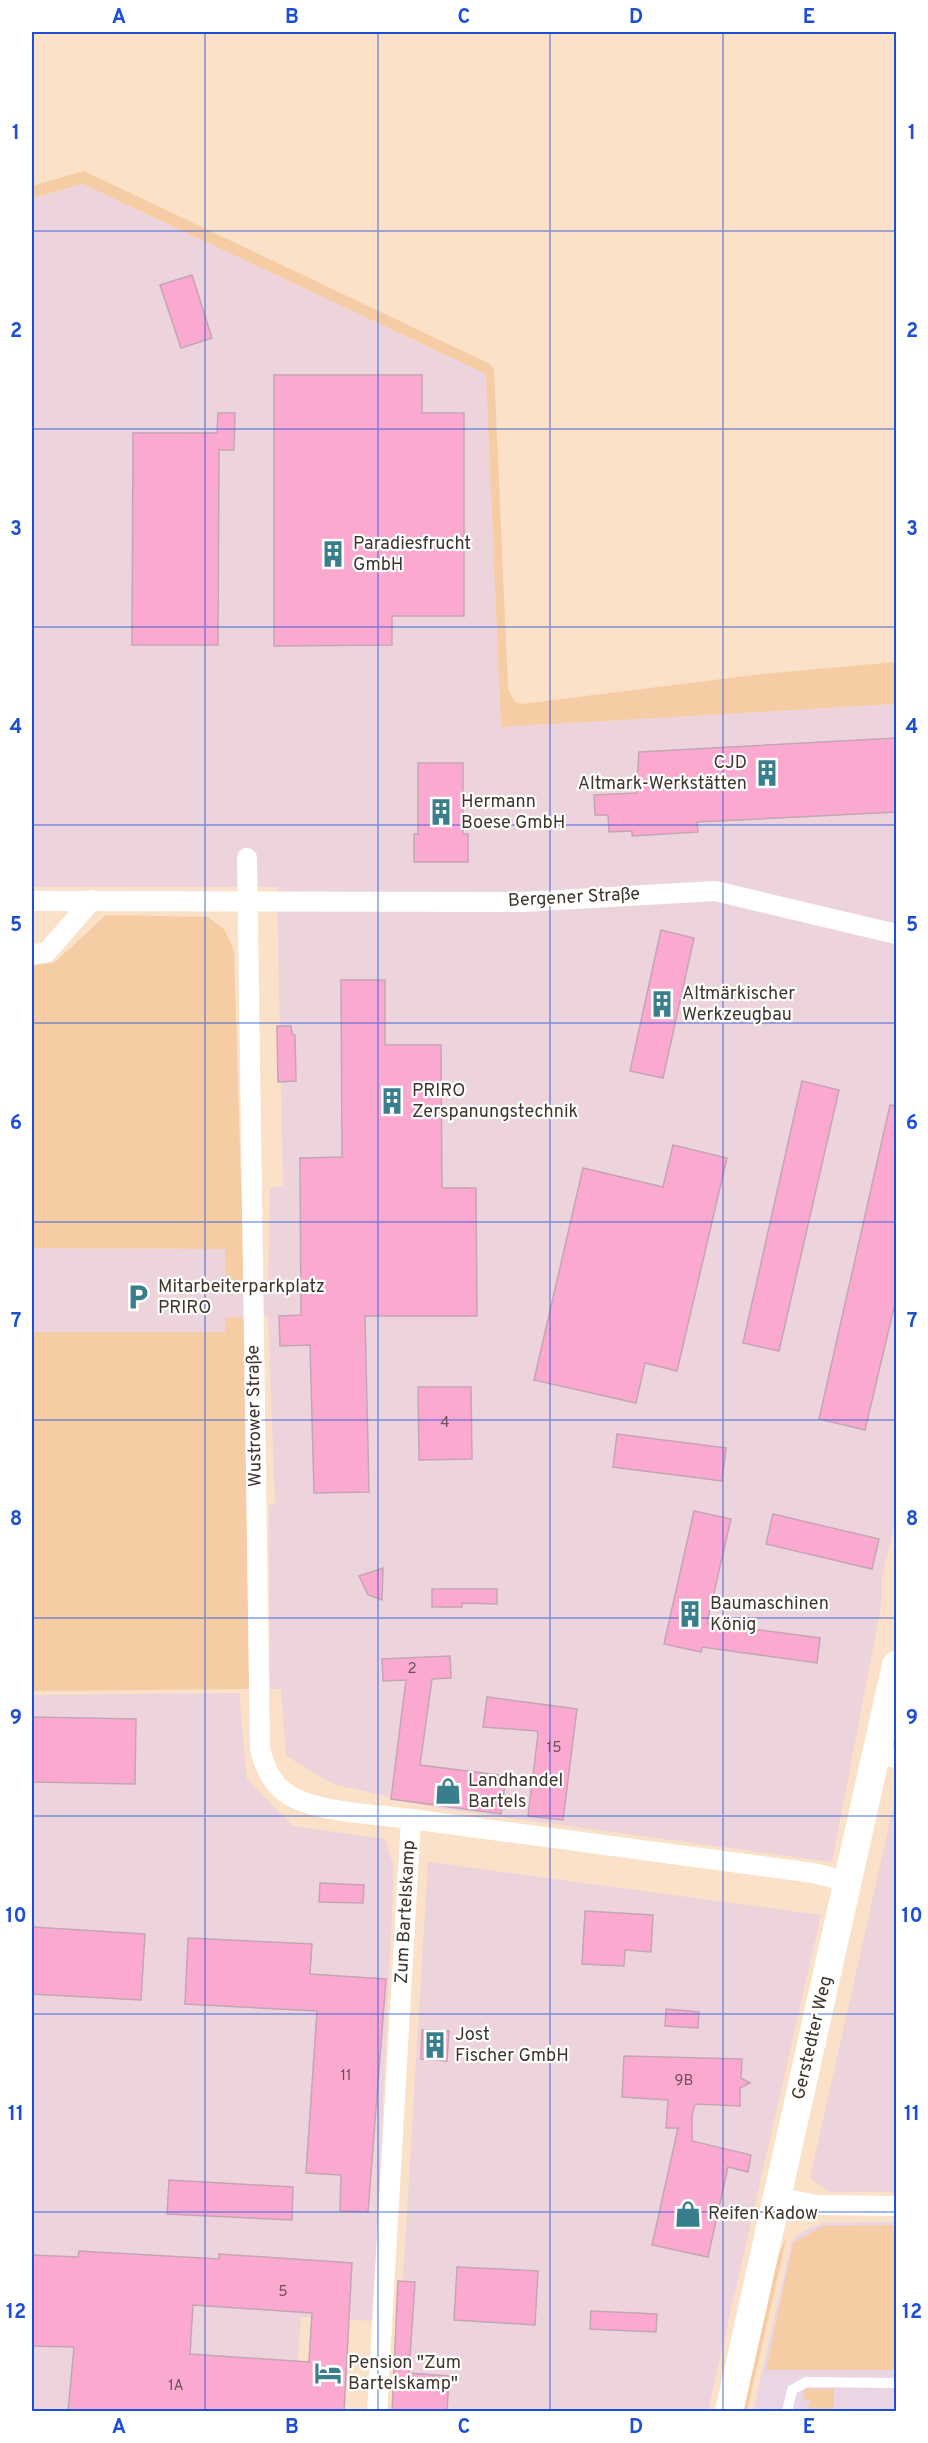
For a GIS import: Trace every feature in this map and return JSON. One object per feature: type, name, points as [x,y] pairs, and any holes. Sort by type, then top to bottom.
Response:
[{"type":"street","name":"Wustrower Straße","points":[[247,858],[260,1749],[272,1779],[291,1797],[330,1808],[411,1819]]},
{"type":"street","name":"Bergener Straße","points":[[32,901],[522,902],[715,891],[897,934]]},
{"type":"street","points":[[32,954],[46,953],[92,900]]},
{"type":"street","name":"Gerstedter Weg","points":[[729,2412],[849,1882],[887,1756],[897,1665]]},
{"type":"street","name":"Zum Bartelskamp","points":[[377,2412],[411,1819],[813,1873],[849,1882]]},
{"type":"street","points":[[777,2197],[817,2205],[897,2206]]},
{"type":"lane","points":[[788,2412],[792,2390],[806,2382],[897,2383]]},
{"type":"shaded area","points":[[84,171],[490,364],[494,369],[508,689],[515,702],[522,704],[762,674],[896,662],[896,704],[501,727],[486,374],[83,184],[32,198],[32,186]]},
{"type":"shaded area","points":[[83,184],[486,374],[501,727],[896,704],[896,1518],[882,1578],[881,1607],[832,1862],[437,1808],[333,1784],[286,1756],[281,1689],[270,1689],[269,1505],[275,1504],[268,1316],[244,1317],[226,1332],[32,1332],[32,1248],[225,1249],[244,1281],[268,1280],[270,1188],[283,1186],[277,887],[32,887],[32,198]]},
{"type":"shaded area","points":[[106,915],[208,917],[224,929],[234,951],[244,1281],[225,1281],[225,1249],[32,1248],[32,966],[55,962]]},
{"type":"shaded area","points":[[225,1317],[244,1317],[249,1689],[32,1691],[32,1332],[225,1332]]},
{"type":"shaded area","points":[[239,1693],[247,1779],[293,1826],[385,1839],[394,1867],[373,2321],[301,2317],[294,2411],[32,2411],[32,1695]]},
{"type":"shaded area","points":[[896,1794],[896,2192],[829,2192],[810,2178]]},
{"type":"shaded area","points":[[428,1862],[821,1915],[708,2411],[395,2412]]},
{"type":"shaded area","points":[[896,2222],[896,2411],[753,2412],[792,2241],[801,2233],[822,2223]]},
{"type":"shaded area","points":[[896,2225],[896,2370],[766,2370],[793,2243],[823,2226]]},
{"type":"shaded area","points":[[787,2236],[747,2411],[741,2412],[776,2259]]},
{"type":"shaded area","points":[[805,2389],[834,2389],[834,2411],[807,2411],[810,2400],[803,2399]]},
{"type":"building","points":[[192,275],[212,338],[181,348],[160,285]]},
{"type":"building","name":"Paradiesfrucht GmbH","points":[[274,375],[422,375],[422,413],[464,413],[464,616],[392,616],[392,645],[274,646]]},
{"type":"building","points":[[218,413],[235,413],[234,450],[219,450],[218,645],[132,645],[133,433],[217,433]]},
{"type":"building","name":"CJD Altmark-Werkstätten","points":[[897,738],[897,812],[697,822],[698,832],[632,836],[632,831],[609,832],[608,815],[595,815],[594,795],[636,793],[639,752]]},
{"type":"building","name":"Hermann Boese GmbH","points":[[418,763],[463,763],[463,834],[468,834],[468,862],[414,862],[414,834],[418,834]]},
{"type":"building","name":"Altmärkischer Werkzeugbau","points":[[661,930],[694,938],[663,1078],[630,1071]]},
{"type":"building","name":"PRIRO Zerspanungstechnik","points":[[341,980],[385,980],[385,1045],[441,1045],[442,1188],[476,1188],[477,1316],[365,1316],[369,1492],[314,1493],[310,1345],[280,1346],[279,1316],[301,1315],[300,1158],[342,1157]]},
{"type":"building","points":[[277,1026],[291,1026],[292,1034],[295,1035],[296,1081],[278,1082]]},
{"type":"building","points":[[802,1081],[839,1090],[779,1351],[743,1343]]},
{"type":"building","points":[[890,1105],[897,1106],[897,1295],[865,1430],[819,1419]]},
{"type":"building","points":[[673,1145],[727,1158],[677,1371],[645,1363],[636,1403],[534,1380],[583,1168],[663,1187]]},
{"type":"building","points":[[418,1387],[471,1387],[472,1459],[419,1460]]},
{"type":"building","points":[[617,1434],[726,1448],[722,1481],[613,1467]]},
{"type":"building","points":[[694,1511],[731,1519],[707,1623],[820,1638],[817,1663],[702,1647],[701,1652],[664,1644]]},
{"type":"building","points":[[773,1514],[879,1539],[872,1569],[766,1544]]},
{"type":"building","points":[[383,1568],[382,1600],[368,1595],[359,1576]]},
{"type":"building","points":[[432,1589],[497,1589],[497,1604],[462,1603],[462,1607],[432,1607]]},
{"type":"building","points":[[450,1656],[451,1678],[432,1679],[420,1765],[506,1776],[501,1814],[391,1799],[406,1680],[383,1681],[382,1659]]},
{"type":"building","points":[[487,1697],[577,1709],[563,1820],[528,1816],[537,1731],[483,1727]]},
{"type":"building","points":[[32,1717],[136,1719],[135,1784],[32,1782]]},
{"type":"building","points":[[320,1883],[364,1885],[363,1903],[319,1902]]},
{"type":"building","points":[[585,1911],[653,1915],[651,1952],[625,1950],[624,1966],[582,1964]]},
{"type":"building","points":[[32,1927],[145,1934],[141,2000],[32,1994]]},
{"type":"building","points":[[188,1938],[312,1944],[310,1974],[386,1979],[368,2212],[340,2211],[341,2175],[306,2173],[317,2011],[185,2004]]},
{"type":"building","points":[[666,2009],[699,2012],[698,2028],[665,2026]]},
{"type":"building","name":"Jost Fischer GmbH","points":[[422,2030],[449,2031],[447,2061],[421,2059]]},
{"type":"building","points":[[624,2056],[742,2059],[741,2078],[750,2083],[740,2088],[740,2106],[695,2104],[692,2115],[692,2141],[751,2155],[748,2172],[728,2167],[708,2257],[652,2245],[678,2128],[666,2128],[668,2100],[622,2097]]},
{"type":"building","points":[[169,2180],[293,2187],[292,2220],[167,2214]]},
{"type":"building","points":[[79,2251],[219,2259],[219,2254],[352,2263],[344,2412],[68,2412],[74,2347],[32,2346],[32,2255],[78,2257]],"holes":[[[193,2305],[312,2313],[309,2362],[190,2354]]]},
{"type":"building","points":[[457,2267],[538,2271],[535,2325],[454,2320]]},
{"type":"building","points":[[398,2281],[415,2282],[409,2373],[449,2376],[447,2412],[392,2412]]},
{"type":"building","points":[[591,2311],[657,2314],[656,2332],[590,2329]]},
{"type":"place","name":"Paradiesfrucht GmbH","points":[[333,554]]},
{"type":"place","name":"CJD Altmark-Werkstätten","points":[[767,773]]},
{"type":"place","name":"Hermann Boese GmbH","points":[[441,812]]},
{"type":"place","name":"Altmärkischer Werkzeugbau","points":[[662,1004]]},
{"type":"place","name":"PRIRO Zerspanungstechnik","points":[[392,1101]]},
{"type":"place","name":"Mitarbeiterparkplatz PRIRO","points":[[138,1297]]},
{"type":"place","name":"Baumaschinen König","points":[[690,1614]]},
{"type":"place","name":"Landhandel Bartels","points":[[448,1791]]},
{"type":"place","name":"Jost Fischer GmbH","points":[[435,2045]]},
{"type":"place","name":"Reifen Kadow","points":[[688,2214]]},
{"type":"place","name":"Pension \"Zum Bartelskamp\"","points":[[328,2373]]}]
